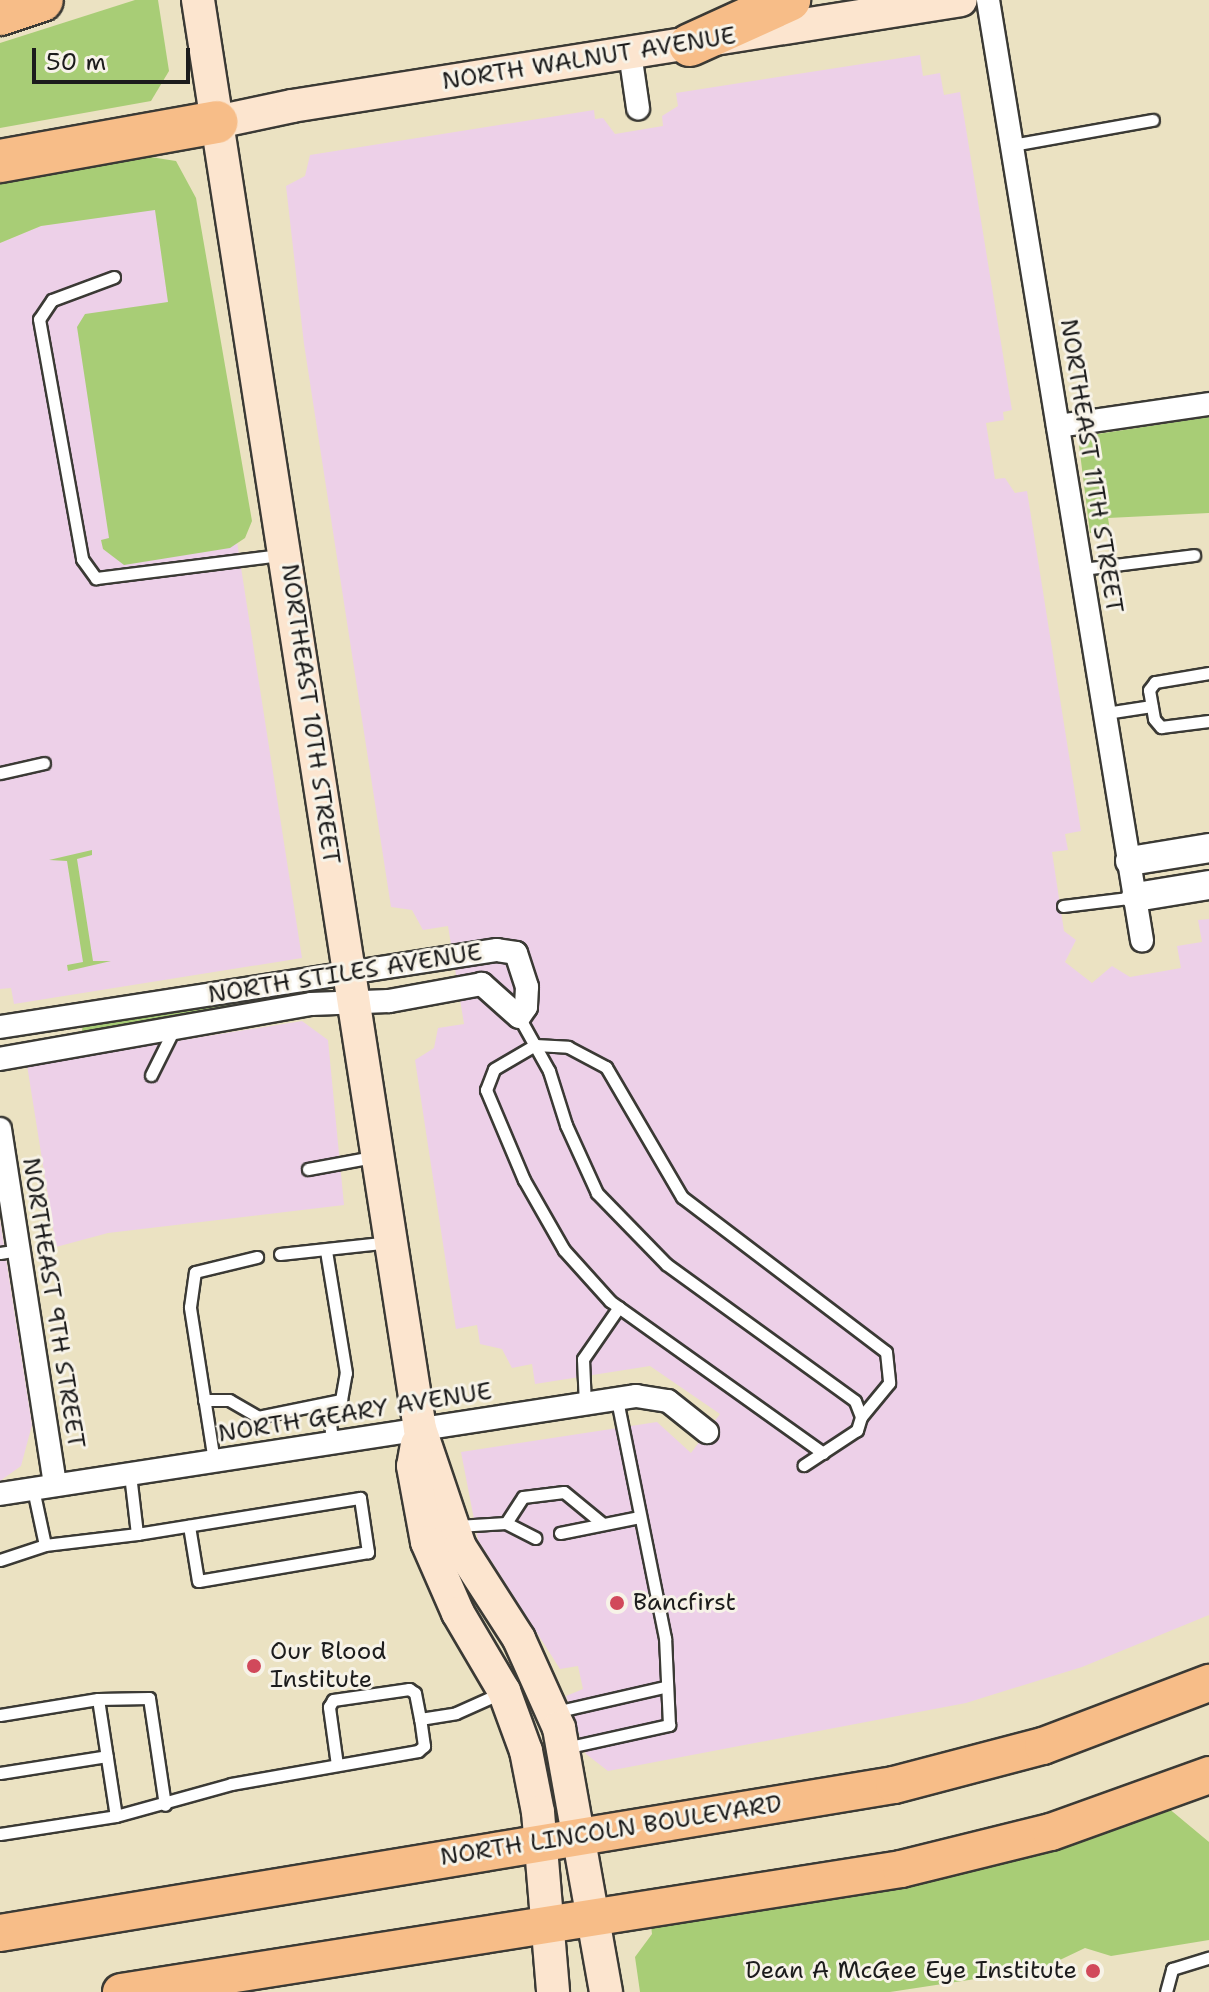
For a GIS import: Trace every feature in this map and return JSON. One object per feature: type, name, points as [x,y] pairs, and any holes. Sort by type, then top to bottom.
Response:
[{"type":"highway","points":[[0,14],[42,0]]},
{"type":"highway","points":[[690,45],[789,0]]},
{"type":"highway","points":[[0,161],[217,122]]},
{"type":"main road","name":"NORTHEAST 10TH STREET","points":[[198,0],[420,1429],[452,1528],[478,1579],[519,1639],[553,1713],[579,1744],[580,1835],[606,1992]]},
{"type":"main road","name":"NORTH WALNUT AVENUE","points":[[217,122],[292,106],[961,0]]},
{"type":"main road","name":"NORTHEAST 10TH STREET","points":[[420,1429],[413,1466],[427,1542],[458,1613],[504,1691],[526,1751],[540,1841],[553,1992]]},
{"type":"main road","name":"NORTH LINCOLN BOULEVARD","points":[[0,1933],[933,1776],[1080,1734],[1208,1690]]},
{"type":"main road","points":[[121,1992],[862,1877],[977,1852],[1087,1821],[1209,1775]]},
{"type":"street","name":"NORTHEAST 11TH STREET","points":[[988,0],[1142,940]]},
{"type":"street","points":[[630,53],[638,108]]},
{"type":"street","points":[[1058,426],[1209,404]]},
{"type":"street","points":[[1130,861],[1209,848]]},
{"type":"street","points":[[1136,897],[1209,885]]},
{"type":"street","name":"NORTH STILES AVENUE","points":[[0,1027],[351,988],[482,984],[519,1017],[526,1007],[527,987],[514,952],[466,953],[351,988],[311,1004],[173,1031],[0,1059]]},
{"type":"street","name":"NORTHEAST 9TH STREET","points":[[0,1129],[9,1252],[44,1487]]},
{"type":"street","name":"NORTH GEARY AVENUE","points":[[0,1494],[647,1396],[668,1401],[707,1432]]},
{"type":"lane","points":[[1012,145],[1153,120]]},
{"type":"lane","points":[[114,277],[52,300],[39,319],[82,559],[96,578],[286,554]]},
{"type":"lane","points":[[1082,569],[1194,555]]},
{"type":"lane","points":[[1209,673],[1155,682],[1149,690],[1151,706],[1161,727],[1209,721]]},
{"type":"lane","points":[[1106,713],[1151,706]]},
{"type":"lane","points":[[0,773],[44,763]]},
{"type":"lane","points":[[1063,906],[1136,897]]},
{"type":"lane","points":[[519,1017],[535,1045],[597,1193],[666,1264],[838,1383],[855,1401],[861,1417]]},
{"type":"lane","points":[[151,1075],[173,1031]]},
{"type":"lane","points":[[804,1465],[823,1453],[857,1430],[861,1417],[889,1383],[886,1352],[682,1197],[606,1067],[568,1047],[535,1045],[494,1069],[486,1090],[524,1180],[564,1250],[619,1307],[823,1453]]},
{"type":"lane","points":[[308,1169],[378,1156]]},
{"type":"lane","points":[[280,1254],[390,1242]]},
{"type":"lane","points":[[204,1400],[229,1400],[258,1417],[328,1407],[345,1394],[346,1373],[326,1251]]},
{"type":"lane","points":[[214,1461],[190,1307],[195,1272],[257,1257]]},
{"type":"lane","points":[[585,1405],[583,1359],[619,1307]]},
{"type":"lane","points":[[579,1744],[669,1725],[664,1687],[668,1656],[617,1400]]},
{"type":"lane","points":[[328,1407],[332,1442]]},
{"type":"lane","points":[[130,1474],[137,1534]]},
{"type":"lane","points":[[44,1487],[45,1545]]},
{"type":"lane","points":[[506,1523],[523,1497],[564,1492],[603,1524]]},
{"type":"lane","points":[[0,1560],[45,1545],[137,1534],[360,1498],[368,1552],[198,1581],[189,1526]]},
{"type":"lane","points":[[560,1533],[639,1517]]},
{"type":"lane","points":[[452,1528],[506,1523],[535,1538]]},
{"type":"lane","points":[[553,1713],[585,1702],[664,1687]]},
{"type":"lane","points":[[0,1834],[116,1816],[165,1805],[231,1784],[418,1751],[424,1746],[415,1693],[409,1689],[333,1700],[329,1707],[337,1765]]},
{"type":"lane","points":[[420,1719],[456,1713],[504,1691]]},
{"type":"lane","points":[[0,1715],[98,1699],[149,1698],[165,1805]]},
{"type":"lane","points":[[98,1699],[116,1816]]},
{"type":"lane","points":[[0,1773],[107,1756]]},
{"type":"lane","points":[[1166,1992],[1172,1969],[1209,1958]]},
{"type":"shaded area","points":[[920,55],[923,76],[940,73],[944,95],[960,92],[1012,410],[1003,412],[1004,420],[986,423],[995,479],[1005,478],[1015,493],[1027,491],[1081,831],[1065,834],[1068,850],[1052,852],[1064,931],[1076,940],[1065,962],[1092,983],[1112,966],[1130,977],[1181,968],[1177,946],[1202,942],[1198,920],[1209,919],[1209,1615],[1082,1667],[966,1703],[608,1771],[586,1754],[566,1696],[583,1689],[578,1666],[560,1669],[478,1540],[461,1452],[657,1422],[691,1453],[720,1414],[650,1366],[535,1384],[532,1364],[512,1368],[502,1349],[480,1344],[477,1325],[456,1329],[415,1060],[434,1048],[438,1028],[464,1024],[448,926],[423,930],[412,910],[391,907],[304,344],[286,186],[305,176],[310,155],[594,110],[595,119],[603,118],[615,134],[663,126],[662,116],[678,106],[676,93]]},
{"type":"shaded area","points":[[155,209],[203,545],[237,542],[302,958],[14,1004],[11,988],[0,989],[0,243],[41,226]]},
{"type":"shaded area","points":[[302,1021],[328,1040],[344,1205],[108,1233],[56,1247],[27,1065]]},
{"type":"shaded area","points":[[0,1220],[32,1425],[21,1466],[0,1481]]},
{"type":"green space","points":[[135,0],[158,0],[169,71],[151,101],[0,128],[0,43]]},
{"type":"green space","points":[[144,156],[176,161],[196,198],[252,521],[245,538],[230,548],[124,565],[103,549],[101,540],[109,538],[77,327],[85,314],[168,302],[155,210],[41,226],[0,243],[0,182]]},
{"type":"green space","points":[[1209,417],[1209,513],[1108,518],[1110,531],[1090,533],[1078,437]]},
{"type":"green space","points":[[92,850],[92,855],[77,859],[93,961],[111,961],[68,971],[67,965],[83,962],[67,861],[49,860]]},
{"type":"green space","points":[[233,1004],[174,1023],[81,1034],[83,1026]]},
{"type":"green space","points":[[1167,1807],[1209,1842],[1209,1940],[1111,1956],[1085,1948],[1041,1969],[890,1992],[640,1992],[635,1957],[652,1934],[651,1925]]},
{"type":"place","name":"Bancfirst","points":[[617,1603]]},
{"type":"place","name":"Our Blood Institute","points":[[254,1666]]},
{"type":"place","name":"Dean A McGee Eye Institute","points":[[1093,1971]]}]
